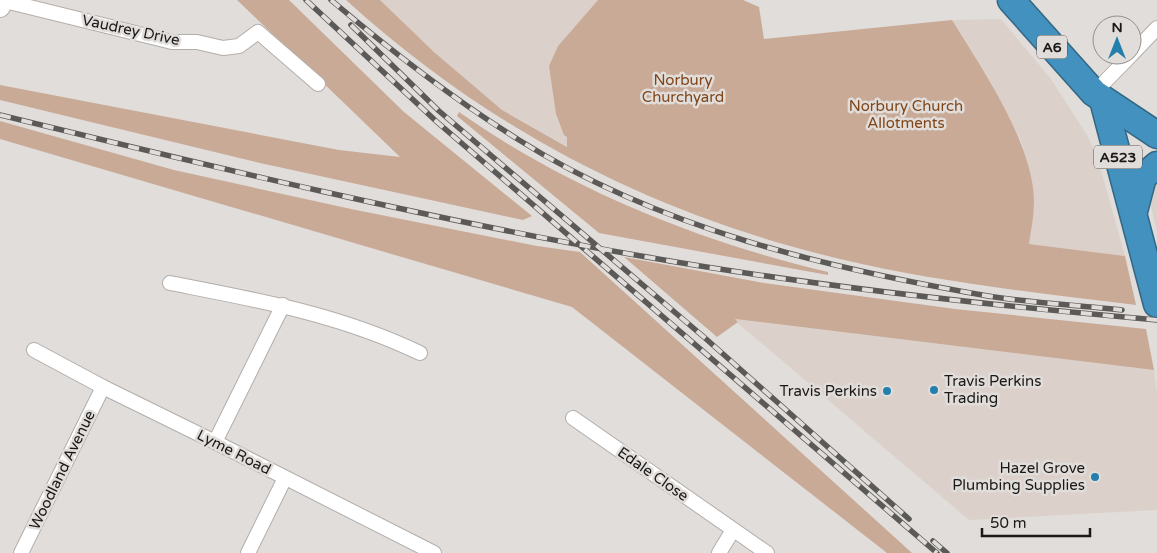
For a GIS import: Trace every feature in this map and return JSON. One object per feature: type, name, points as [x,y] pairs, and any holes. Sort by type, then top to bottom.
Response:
[{"type":"highway","name":"A6","points":[[1011,0],[1098,96],[1157,134]]},
{"type":"highway","name":"A523","points":[[1098,96],[1134,213],[1157,304]]},
{"type":"highway","points":[[1134,213],[1143,177],[1157,165]]},
{"type":"street","points":[[0,7],[2,0]]},
{"type":"street","name":"Vaudrey Drive","points":[[2,0],[30,4],[172,42],[197,42],[224,48],[239,46],[254,29],[318,84]]},
{"type":"street","points":[[1142,43],[1157,28]]},
{"type":"street","points":[[1098,96],[1122,65]]},
{"type":"street","points":[[170,283],[283,305],[331,317],[384,336],[420,354]]},
{"type":"street","points":[[215,442],[283,305]]},
{"type":"street","name":"Lyme Road","points":[[34,350],[102,387],[434,553]]},
{"type":"street","name":"Woodland Avenue","points":[[21,553],[102,387]]},
{"type":"street","name":"Edale Close","points":[[573,418],[767,553]]},
{"type":"street","points":[[248,553],[285,478]]},
{"type":"street","points":[[719,553],[732,530]]},
{"type":"shaded area","points":[[380,0],[598,0],[558,46],[568,147],[502,110],[434,52]]},
{"type":"shaded area","points":[[1001,19],[1051,79],[1087,135],[1097,156],[1125,256],[1029,244],[1034,201],[1028,164],[1021,141],[952,20]]},
{"type":"shaded area","points":[[1157,174],[1157,232],[1149,199]]},
{"type":"shaded area","points":[[733,319],[1154,370],[1157,393],[1157,510],[969,520]]},
{"type":"green space","points":[[237,0],[289,0],[404,112],[532,216],[523,220],[260,163],[0,100],[0,85],[339,150],[400,157]]},
{"type":"green space","points":[[346,0],[380,0],[434,52],[502,110],[567,147],[567,137],[564,135],[556,114],[549,66],[558,46],[598,0],[743,0],[759,7],[764,39],[952,20],[1004,108],[1025,156],[1032,180],[1034,202],[1029,244],[1125,256],[1136,305],[987,286],[877,267],[771,240],[704,218],[639,192],[576,161],[516,127],[457,89],[401,47]]},
{"type":"green space","points":[[459,112],[501,140],[545,165],[636,209],[731,245],[828,272],[828,275],[599,233],[457,116]]},
{"type":"green space","points":[[0,121],[174,170],[351,209],[537,246],[580,252],[912,553],[887,553],[572,307],[0,139]]},
{"type":"green space","points":[[624,257],[764,283],[955,309],[1146,329],[1154,370],[735,319],[738,322],[717,337]]},
{"type":"railway","points":[[306,0],[437,122],[937,553]]},
{"type":"railway","points":[[331,0],[423,74],[519,140],[573,171],[629,198],[687,221],[746,241],[806,258],[927,285],[988,296],[1122,310]]},
{"type":"railway","points":[[351,25],[439,111],[705,338],[909,519]]},
{"type":"railway","points":[[0,115],[399,208],[641,256],[769,277],[898,294],[1157,320]]},
{"type":"railway","points":[[933,541],[947,553]]},
{"type":"place","name":"Travis Perkins Trading","points":[[934,390]]},
{"type":"place","name":"Travis Perkins","points":[[887,391]]},
{"type":"place","name":"Hazel Grove Plumbing Supplies","points":[[1095,477]]},
{"type":"park label","name":"Norbury Churchyard","points":[[683,88]]},
{"type":"park label","name":"Norbury Church Allotments","points":[[906,114]]}]
